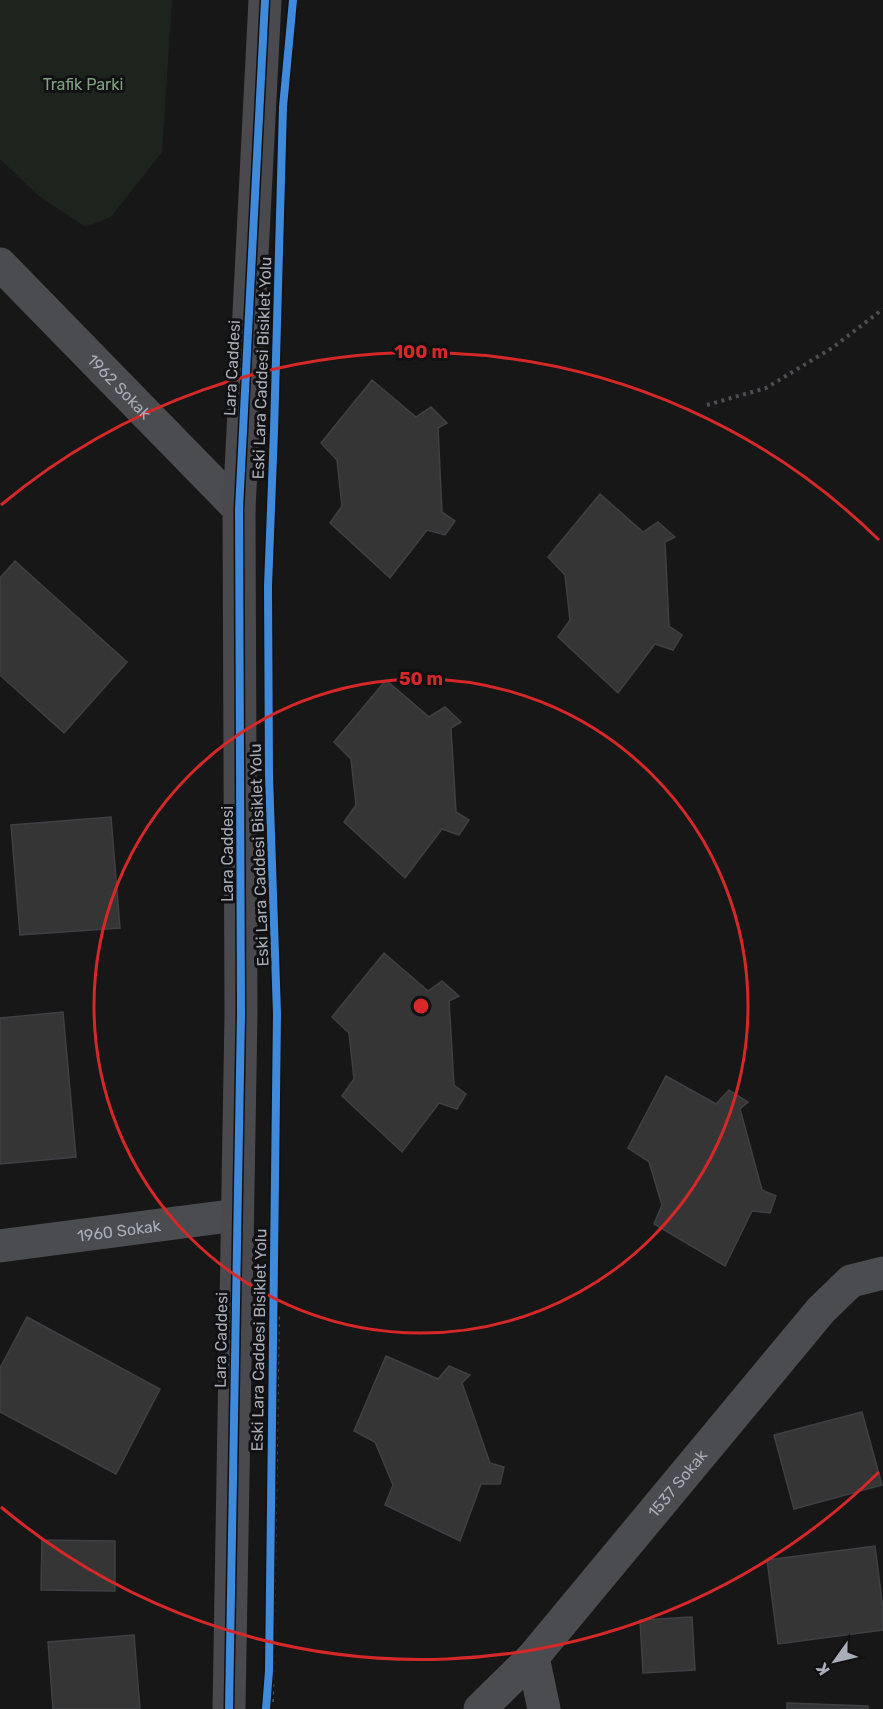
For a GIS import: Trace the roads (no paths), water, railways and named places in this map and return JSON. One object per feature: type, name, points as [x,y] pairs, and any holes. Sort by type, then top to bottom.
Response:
[{"type":"street","name":"Lara Caddesi","points":[[229,1709],[241,1014],[238,509],[265,0]]},
{"type":"street","name":"1962 Sokak","points":[[0,264],[238,509]]},
{"type":"street","name":"1960 Sokak","points":[[0,1246],[237,1215]]},
{"type":"street","name":"1537 Sokak","points":[[480,1709],[533,1657],[822,1310],[851,1281],[883,1273]]},
{"type":"street","points":[[533,1657],[544,1709]]},
{"type":"park label","name":"Trafik Parki","points":[[83,84]]}]
